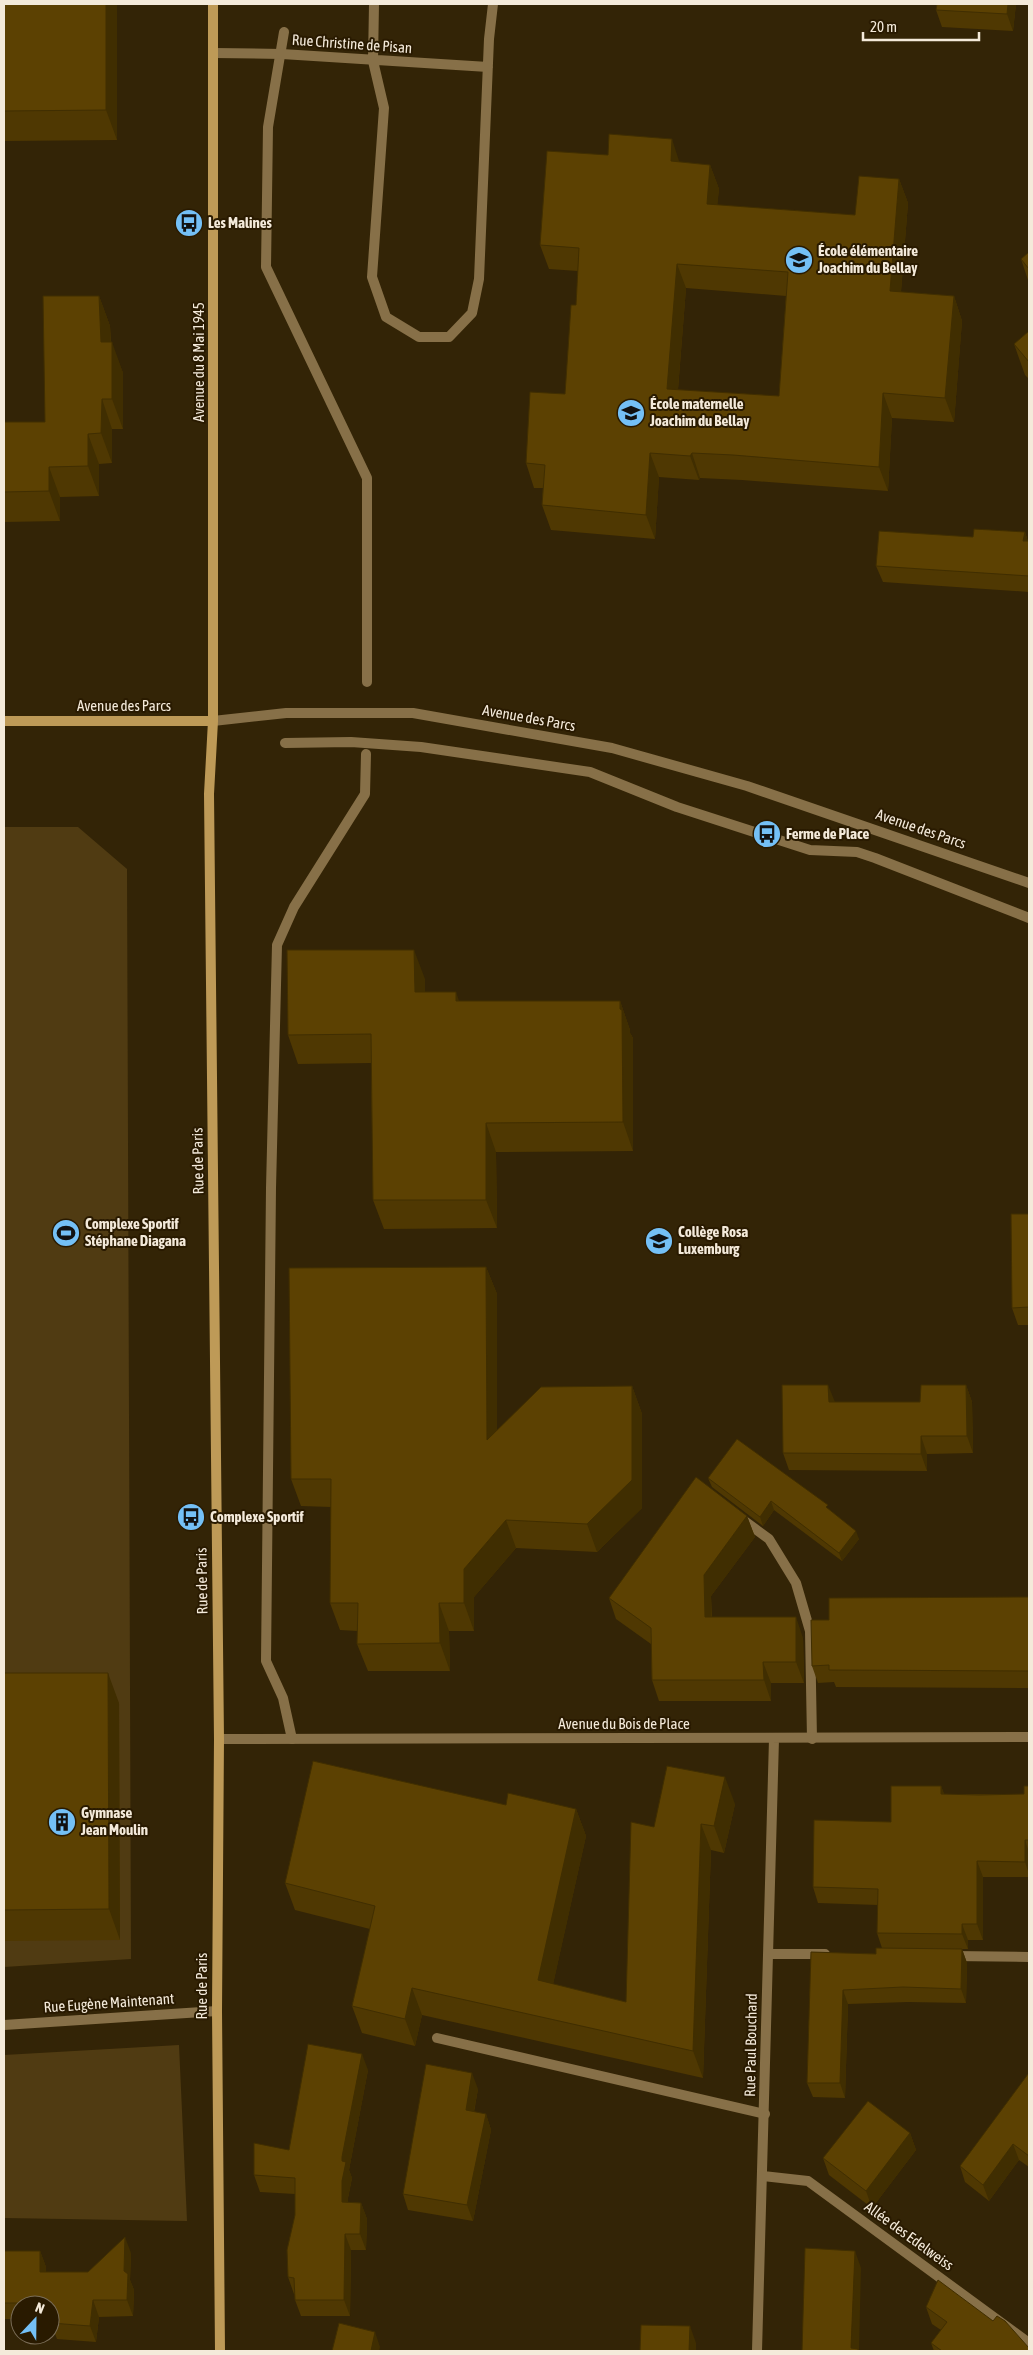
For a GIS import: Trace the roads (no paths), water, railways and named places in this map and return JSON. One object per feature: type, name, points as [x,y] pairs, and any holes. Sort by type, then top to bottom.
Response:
[{"type":"street","name":"Avenue du 8 Mai 1945","points":[[213,4],[213,721]]},
{"type":"street","points":[[374,4],[373,61],[384,108],[372,277],[386,317],[419,337],[449,337],[472,313],[479,279],[488,68],[493,4]]},
{"type":"street","points":[[284,32],[282,54],[268,127],[266,267],[367,478],[367,682]]},
{"type":"street","name":"Rue Christine de Pisan","points":[[214,53],[282,54],[488,68]]},
{"type":"street","name":"Avenue des Parcs","points":[[4,722],[213,721],[286,713],[413,713],[612,748],[747,786],[1029,883]]},
{"type":"street","name":"Rue de Paris","points":[[213,721],[209,794],[219,1739],[217,2011],[220,2351]]},
{"type":"street","points":[[285,743],[351,742],[420,747],[590,772],[677,807],[810,850],[857,852],[1029,918]]},
{"type":"street","points":[[292,1739],[283,1698],[266,1661],[270,1188],[277,945],[294,907],[365,794],[366,754]]},
{"type":"street","points":[[730,1510],[769,1539],[796,1583],[810,1632],[812,1738]]},
{"type":"street","name":"Avenue du Bois de Place","points":[[219,1739],[1029,1737]]},
{"type":"street","name":"Rue Paul Bouchard","points":[[757,2351],[774,1739]]},
{"type":"street","points":[[768,1954],[837,1955]]},
{"type":"street","points":[[943,1956],[1029,1957]]},
{"type":"street","name":"Rue Eugène Maintenant","points":[[4,2025],[217,2011]]},
{"type":"street","points":[[438,2038],[765,2114]]},
{"type":"street","name":"Allée des Edelweiss","points":[[763,2176],[808,2181],[1029,2343]]},
{"type":"place","name":"Les Malines","points":[[189,223]]},
{"type":"place","name":"École élémentaire Joachim du Bellay","points":[[799,260]]},
{"type":"place","name":"École maternelle Joachim du Bellay","points":[[631,413]]},
{"type":"place","name":"Ferme de Place","points":[[767,834]]},
{"type":"place","name":"Complexe Sportif Stéphane Diagana","points":[[66,1233]]},
{"type":"place","name":"Collège Rosa Luxemburg","points":[[659,1241]]},
{"type":"place","name":"Complexe Sportif","points":[[191,1517]]},
{"type":"place","name":"Gymnase Jean Moulin","points":[[62,1822]]}]
